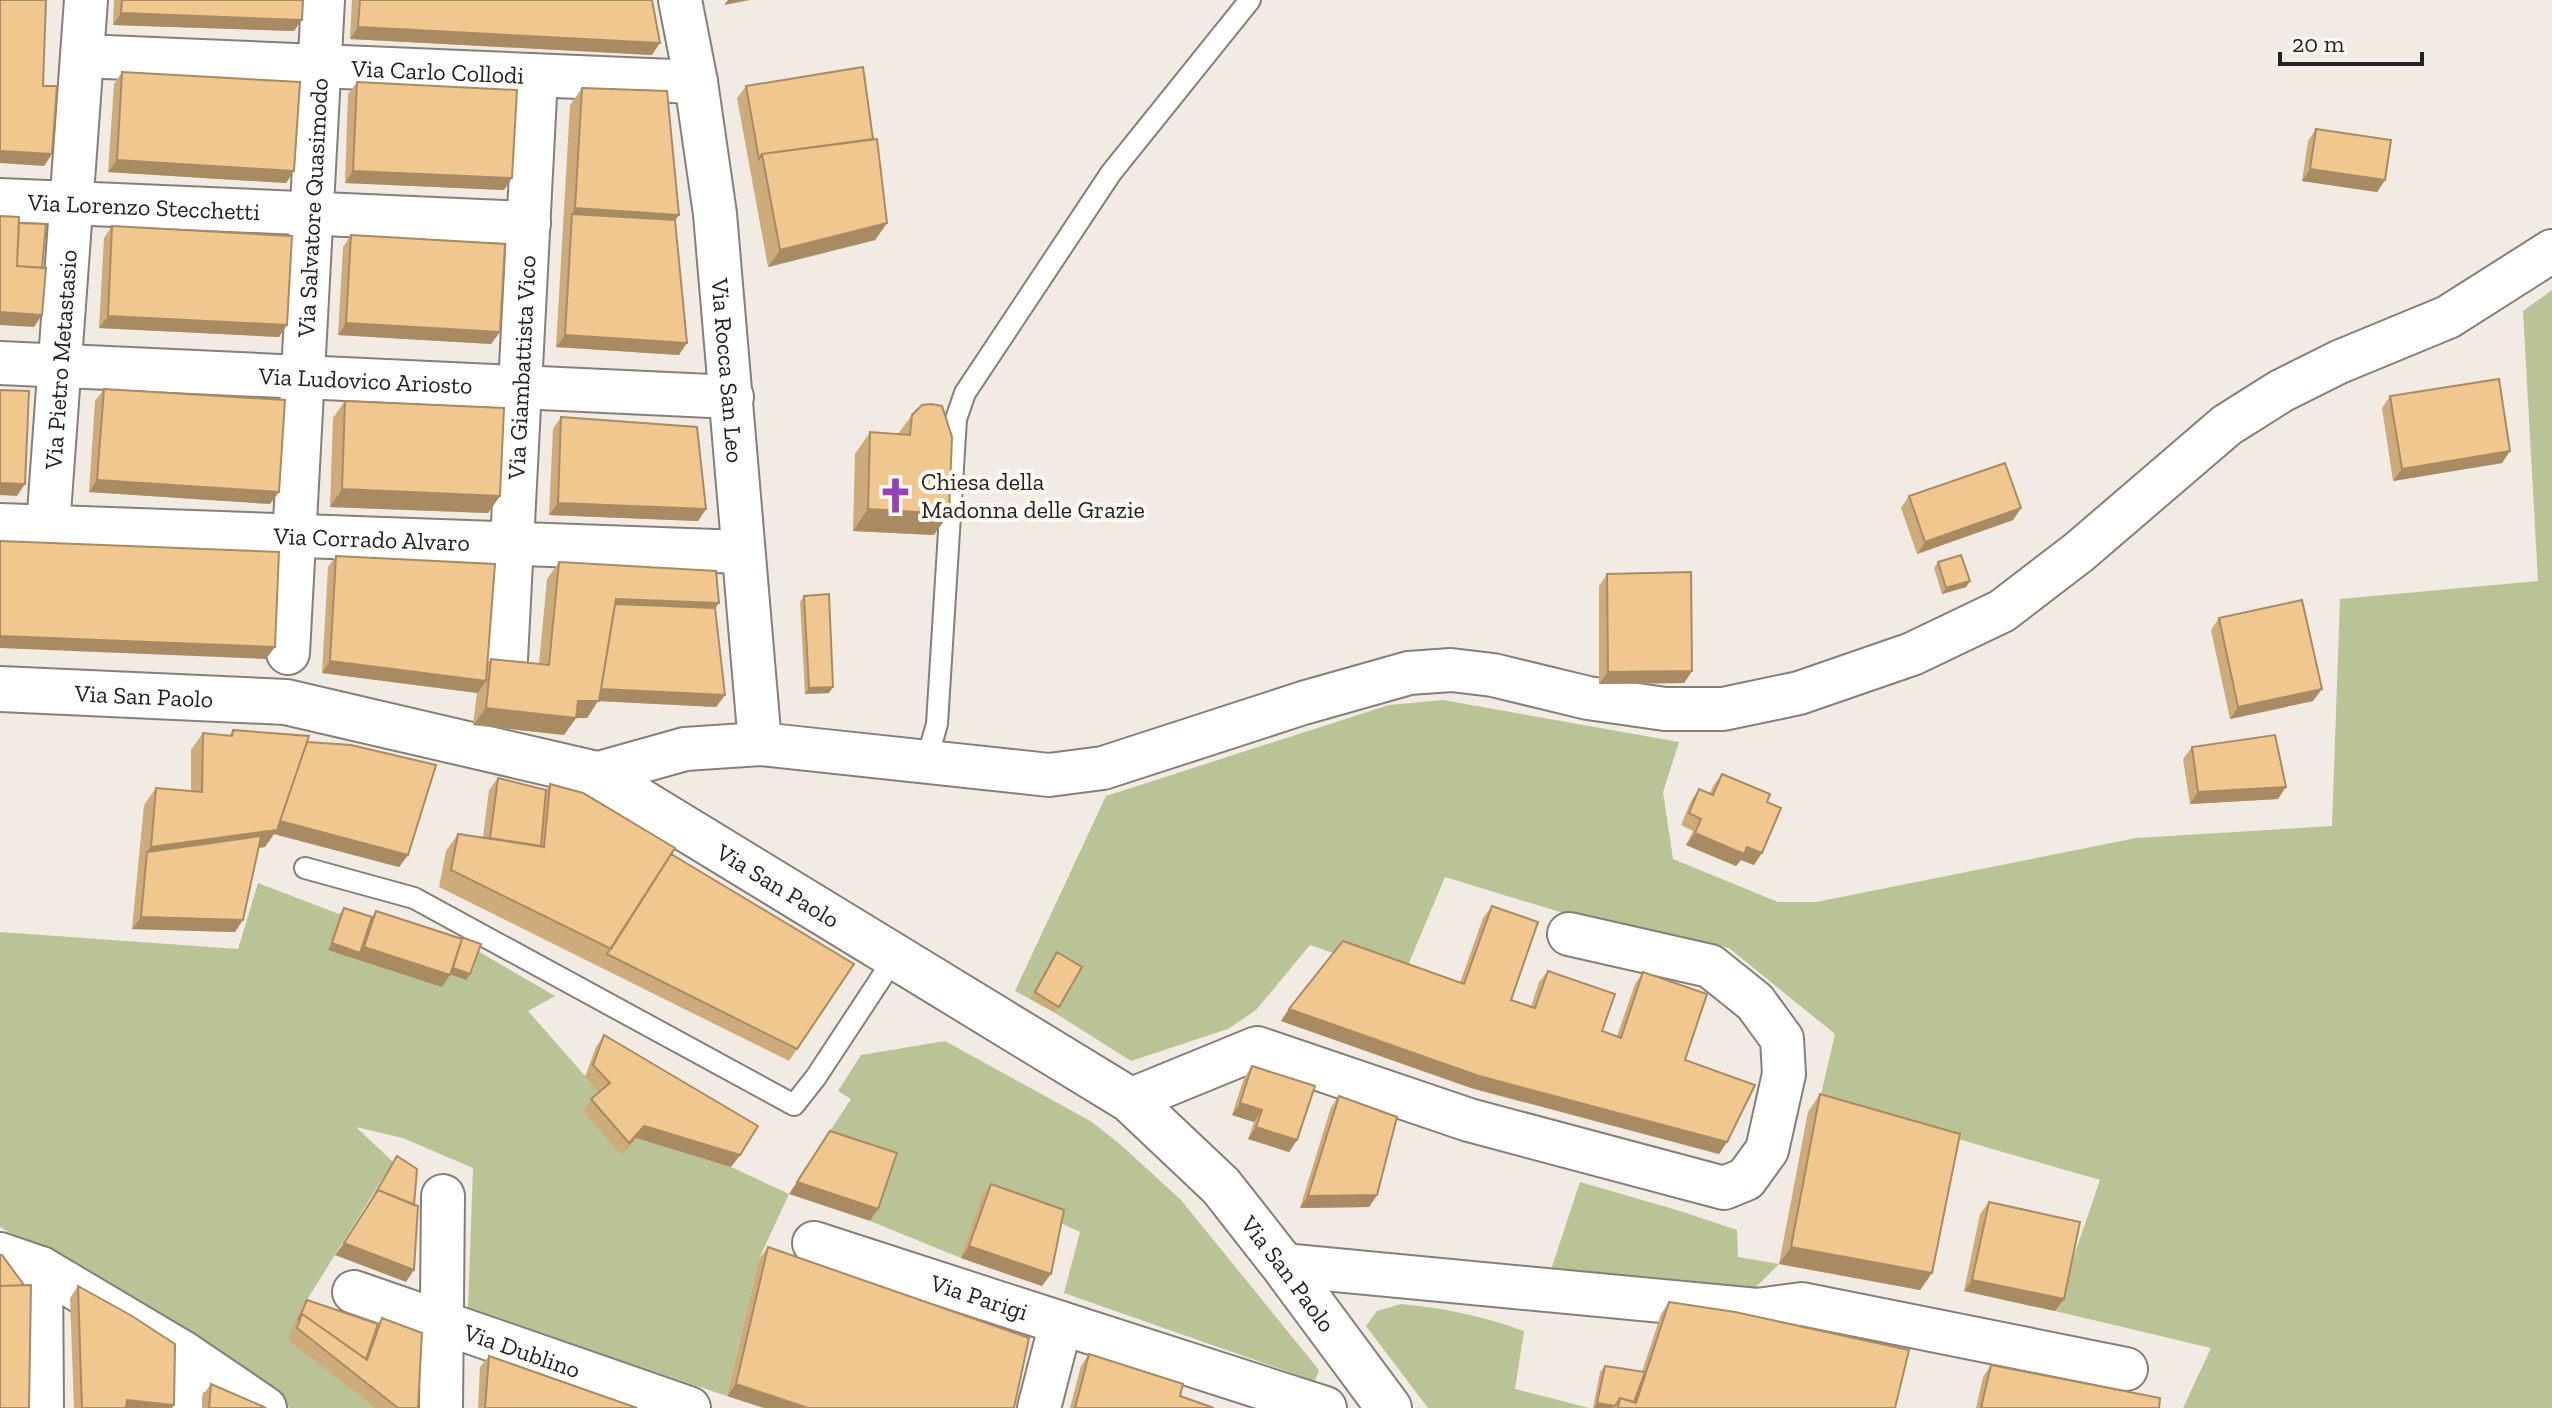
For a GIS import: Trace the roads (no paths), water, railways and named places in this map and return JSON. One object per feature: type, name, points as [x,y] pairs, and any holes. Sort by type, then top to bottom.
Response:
[{"type":"main road","name":"Via San Paolo","points":[[0,689],[286,702],[596,774],[1130,1100],[1221,1186],[1389,1408]]},
{"type":"street","name":"Via Pietro Metastasio","points":[[48,527],[86,0]]},
{"type":"street","name":"Via Salvatore Quasimodo","points":[[288,653],[323,0]]},
{"type":"street","name":"Via Rocca San Leo","points":[[680,0],[696,82],[715,214],[760,744]]},
{"type":"street","name":"Via Carlo Collodi","points":[[82,56],[696,82]]},
{"type":"street","name":"Via Giambattista Vico","points":[[506,659],[536,76]]},
{"type":"street","name":"Via Lorenzo Stecchetti","points":[[0,200],[529,223]]},
{"type":"street","points":[[596,774],[685,749],[760,744],[1049,775],[1103,768],[1409,673],[1451,670],[1493,675],[1588,698],[1665,709],[1723,709],[1799,693],[1912,654],[2002,611],[2079,552],[2227,425],[2281,391],[2327,368],[2448,317],[2552,251]]},
{"type":"street","name":"Via Ludovico Ariosto","points":[[0,363],[732,397]]},
{"type":"street","name":"Via Corrado Alvaro","points":[[0,525],[743,552]]},
{"type":"street","points":[[1130,1100],[1257,1048],[1469,1120],[1724,1188],[1746,1179],[1767,1150],[1784,1074],[1782,1039],[1755,1002],[1710,966],[1569,934]]},
{"type":"street","points":[[441,1408],[443,1196]]},
{"type":"street","name":"Via Parigi","points":[[814,1243],[1325,1408]]},
{"type":"street","points":[[0,1254],[41,1268],[184,1353],[265,1408]]},
{"type":"street","points":[[1283,1265],[1757,1310],[1802,1304],[2126,1369]]},
{"type":"street","points":[[41,1268],[42,1408]]},
{"type":"street","name":"Via Dublino","points":[[354,1292],[689,1408]]},
{"type":"street","points":[[1039,1408],[1061,1323]]},
{"type":"street","points":[[182,1408],[184,1353]]},
{"type":"lane","points":[[926,762],[937,724],[956,419],[965,393],[1111,173],[1250,0]]},
{"type":"lane","points":[[305,868],[414,898],[794,1105],[895,957]]},
{"type":"place","name":"Chiesa della Madonna delle Grazie","points":[[895,495]]}]
